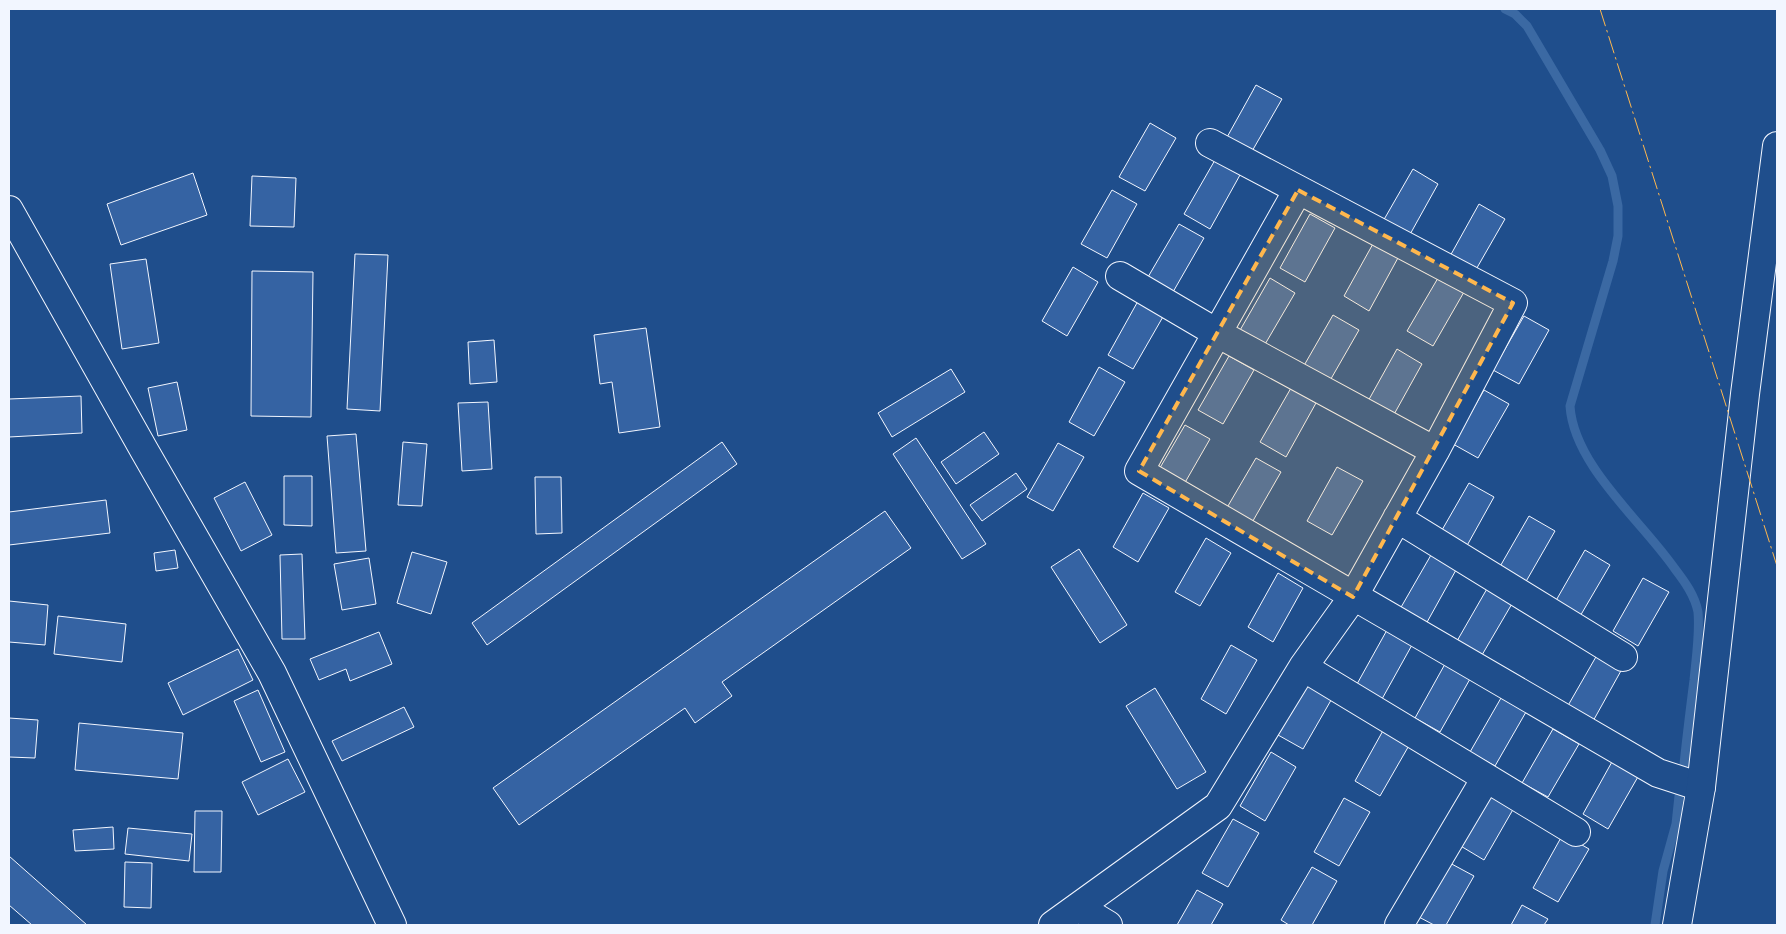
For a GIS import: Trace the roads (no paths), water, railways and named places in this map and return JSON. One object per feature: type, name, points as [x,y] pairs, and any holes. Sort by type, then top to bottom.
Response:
[{"type":"street","points":[[1053,925],[1218,806],[1303,667],[1352,597],[1435,451],[1513,303],[1210,143]]},
{"type":"street","points":[[1677,925],[1701,787],[1745,394],[1777,146]]},
{"type":"street","points":[[1298,190],[1139,471],[1352,597],[1658,773],[1701,787]]},
{"type":"street","points":[[9,210],[272,672],[392,925]]},
{"type":"street","points":[[1120,276],[1217,333],[1435,451]]},
{"type":"street","points":[[1397,518],[1623,657]]},
{"type":"street","points":[[1303,667],[1576,832]]},
{"type":"street","points":[[1399,925],[1486,778]]},
{"type":"street","points":[[1078,907],[1108,925]]},
{"type":"waterway","points":[[1505,9],[1515,14],[1527,26],[1600,150],[1612,176],[1618,206],[1618,236],[1613,261],[1570,406],[1574,428],[1583,450],[1596,471],[1679,574],[1697,606],[1698,646],[1683,774]]},
{"type":"waterway","points":[[1655,925],[1663,871],[1676,824],[1679,796]]}]
